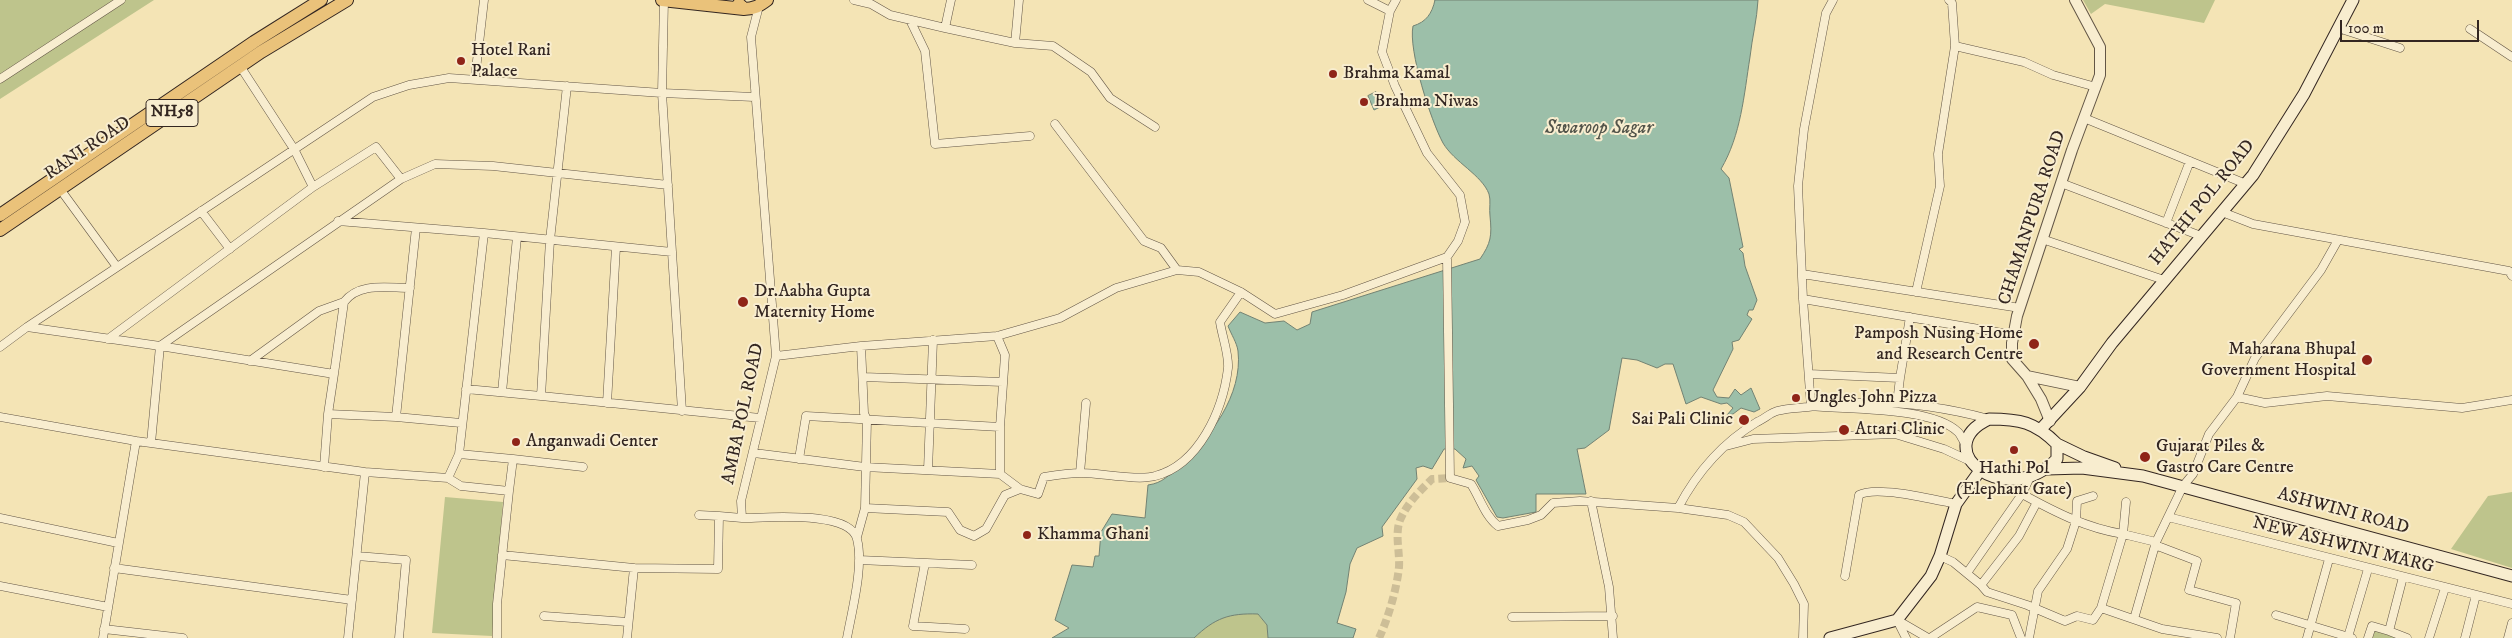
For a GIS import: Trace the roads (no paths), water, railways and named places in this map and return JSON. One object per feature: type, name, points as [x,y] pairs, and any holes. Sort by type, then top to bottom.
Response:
[{"type":"highway","name":"NH58","points":[[0,215],[246,47],[321,0]]},
{"type":"highway","name":"RANI ROAD","points":[[0,230],[240,66],[346,0]]},
{"type":"highway","points":[[663,0],[741,4],[763,3]]},
{"type":"main road","name":"HATHI POL ROAD","points":[[2049,421],[2080,387],[2112,343],[2246,184],[2304,94],[2353,0]]},
{"type":"main road","points":[[1989,419],[2049,421],[2057,444],[2057,459],[2047,469],[2030,477],[2000,478],[1979,472],[1970,460],[1966,445],[1968,434],[1976,425],[1989,419]]},
{"type":"main road","points":[[2057,444],[2084,457],[2143,476]]},
{"type":"main road","name":"ASHWINI ROAD","points":[[2047,469],[2082,468],[2143,476],[2512,576]]},
{"type":"main road","points":[[1830,638],[1862,634],[1897,620],[1931,576],[1940,556],[1956,504],[1979,472]]},
{"type":"street","points":[[0,80],[121,0]]},
{"type":"street","points":[[474,78],[484,0]]},
{"type":"street","points":[[663,0],[662,93],[682,410]]},
{"type":"street","points":[[854,0],[872,2],[890,16],[1015,43],[1053,46],[1091,72],[1110,98],[1155,126]]},
{"type":"street","points":[[945,28],[951,0]]},
{"type":"street","points":[[1015,43],[1019,0]]},
{"type":"street","points":[[1368,0],[1390,11]]},
{"type":"street","points":[[1396,0],[1390,11],[1382,52],[1395,86],[1427,153],[1460,195],[1465,222],[1458,241],[1447,257],[1448,457],[1450,478],[1470,484],[1481,500],[1489,520],[1498,526],[1528,520],[1541,514],[1553,503],[1591,501],[1678,508],[1728,515],[1744,522],[1778,558],[1794,584],[1804,604],[1803,638]]},
{"type":"street","points":[[1811,406],[1803,299],[1798,186],[1803,139],[1826,13],[1833,0]]},
{"type":"street","points":[[1916,292],[1940,186],[1938,154],[1955,46],[1952,2],[1949,0]]},
{"type":"street","name":"CHAMANPURA ROAD","points":[[2049,421],[2027,376],[2012,359],[2014,335],[2020,308],[2061,183],[2100,75],[2100,47],[2075,0]]},
{"type":"street","name":"AMBA POL ROAD","points":[[742,518],[741,501],[776,356],[754,97],[751,37],[763,3]]},
{"type":"street","points":[[910,20],[925,51],[935,144],[1030,136]]},
{"type":"street","points":[[2338,28],[2400,48]]},
{"type":"street","points":[[2470,29],[2512,58]]},
{"type":"street","points":[[1955,46],[2024,62],[2053,74],[2096,87]]},
{"type":"street","points":[[240,66],[294,149],[313,187]]},
{"type":"street","points":[[0,347],[27,327],[373,97],[409,85],[449,78],[474,78],[662,93],[754,97]]},
{"type":"street","points":[[541,396],[550,240],[567,86]]},
{"type":"street","points":[[2084,118],[2246,184]]},
{"type":"street","points":[[1055,124],[1144,241],[1161,248],[1177,270]]},
{"type":"street","points":[[108,339],[313,187],[376,148],[401,179]]},
{"type":"street","points":[[2166,223],[2190,161]]},
{"type":"street","points":[[151,443],[160,346],[401,179],[435,164],[493,166],[668,185]]},
{"type":"street","points":[[2061,183],[2202,236]]},
{"type":"street","points":[[60,189],[117,268]]},
{"type":"street","points":[[201,211],[230,248]]},
{"type":"street","points":[[2222,212],[2253,224],[2509,271],[2512,276]]},
{"type":"street","points":[[338,221],[484,233],[672,252]]},
{"type":"street","points":[[396,418],[416,228]]},
{"type":"street","points":[[448,478],[459,454],[484,233]]},
{"type":"street","points":[[502,392],[518,237]]},
{"type":"street","points":[[2042,239],[2164,280]]},
{"type":"street","points":[[2134,619],[2155,544],[2183,486],[2193,474],[2209,434],[2237,397],[2255,358],[2321,270],[2338,240]]},
{"type":"street","points":[[607,403],[616,247]]},
{"type":"street","points":[[776,356],[861,346],[998,336],[1060,318],[1116,288],[1177,270],[1199,272],[1241,292],[1275,314],[1343,295],[1447,257]]},
{"type":"street","points":[[1802,274],[2020,308]]},
{"type":"street","points":[[324,467],[328,414],[344,302],[350,294],[366,288],[410,288]]},
{"type":"street","points":[[754,453],[865,467],[1000,474],[1020,489],[1038,494],[1044,477],[1080,473],[1153,477],[1174,469],[1191,455],[1204,436],[1219,405],[1228,366],[1220,322],[1241,292]]},
{"type":"street","points":[[1803,299],[2014,335]]},
{"type":"street","points":[[250,361],[319,311],[344,302]]},
{"type":"street","points":[[1897,403],[1910,317]]},
{"type":"street","points":[[27,327],[334,374]]},
{"type":"street","points":[[998,336],[1006,355],[1000,427],[1000,474]]},
{"type":"street","points":[[928,470],[934,340]]},
{"type":"street","points":[[848,638],[859,560],[857,537],[866,508],[867,420],[864,413],[861,346]]},
{"type":"street","points":[[1809,374],[1900,378]]},
{"type":"street","points":[[2027,376],[2080,387]]},
{"type":"street","points":[[863,377],[1003,382]]},
{"type":"street","points":[[466,388],[760,418]]},
{"type":"street","points":[[2237,397],[2265,403],[2328,396],[2462,408],[2512,400]]},
{"type":"street","points":[[1080,473],[1086,403]]},
{"type":"street","points":[[1678,508],[1688,490],[1722,447],[1750,426],[1777,411],[1832,403],[1897,403],[1951,409],[1989,419]]},
{"type":"street","points":[[1811,406],[1896,412],[1939,421],[1958,432],[1966,445]]},
{"type":"street","points":[[328,414],[461,424]]},
{"type":"street","points":[[799,459],[806,416],[1000,427]]},
{"type":"street","points":[[0,417],[136,441],[365,472],[448,478],[461,486],[509,491]]},
{"type":"street","points":[[1722,447],[1753,439],[1895,434],[1944,449],[1970,460]]},
{"type":"street","points":[[102,638],[136,441]]},
{"type":"street","points":[[459,454],[583,467]]},
{"type":"street","points":[[497,638],[497,604],[512,459]]},
{"type":"street","points":[[348,638],[365,472]]},
{"type":"street","points":[[1967,574],[2022,494],[2030,477]]},
{"type":"street","points":[[866,508],[948,512],[960,530],[974,536],[986,529],[1005,495],[1020,489]]},
{"type":"street","points":[[1845,576],[1859,495],[1872,492],[1914,495],[1956,504]]},
{"type":"street","points":[[2022,494],[2076,521],[2155,544],[2198,561],[2189,590],[2236,602],[2230,638]]},
{"type":"street","points":[[2028,638],[2038,591],[2067,549],[2076,521],[2077,502],[2093,496]]},
{"type":"street","points":[[1591,501],[1613,616],[1613,638]]},
{"type":"street","points":[[1981,585],[2019,536],[2037,502]]},
{"type":"street","points":[[1940,556],[1953,562],[1987,592],[2065,621],[2077,616],[2092,620],[2101,608],[2123,534],[2126,502]]},
{"type":"street","points":[[699,515],[742,518],[824,518],[846,525],[857,537]]},
{"type":"street","points":[[502,555],[634,568],[718,569],[720,516]]},
{"type":"street","name":"NEW ASHWINI MARG","points":[[2168,517],[2403,578],[2512,604]]},
{"type":"street","points":[[0,518],[118,543]]},
{"type":"street","points":[[356,556],[406,560],[399,638]]},
{"type":"street","points":[[2307,638],[2329,559]]},
{"type":"street","points":[[859,560],[972,565]]},
{"type":"street","points":[[925,563],[914,626],[966,629]]},
{"type":"street","points":[[114,568],[352,600]]},
{"type":"street","points":[[627,638],[634,568]]},
{"type":"street","points":[[2276,615],[2350,637],[2368,569]]},
{"type":"street","points":[[2389,631],[2403,578]]},
{"type":"street","points":[[0,586],[108,607]]},
{"type":"street","points":[[2430,638],[2445,588]]},
{"type":"street","points":[[2465,638],[2476,595]]},
{"type":"street","points":[[1897,620],[1929,638],[1977,607],[2012,614],[2022,638]]},
{"type":"street","points":[[2101,608],[2162,629],[2191,636],[2217,638]]},
{"type":"street","points":[[544,616],[628,622]]},
{"type":"street","points":[[1512,617],[1613,616]]},
{"type":"street","points":[[1897,620],[1906,638]]},
{"type":"street","points":[[2508,638],[2512,623]]},
{"type":"street","points":[[2368,638],[2372,626],[2407,638]]},
{"type":"street","points":[[104,629],[183,638]]},
{"type":"water","name":"Swaroop Sagar","points":[[1435,0],[1758,0],[1741,114],[1728,156],[1721,169],[1729,178],[1743,247],[1739,249],[1743,253],[1745,266],[1757,300],[1753,310],[1749,310],[1747,315],[1752,319],[1739,340],[1732,342],[1733,349],[1713,390],[1717,397],[1729,398],[1735,389],[1741,395],[1751,388],[1760,409],[1754,412],[1741,408],[1733,414],[1727,415],[1733,408],[1727,403],[1721,404],[1701,397],[1686,404],[1673,364],[1665,364],[1657,368],[1637,360],[1622,358],[1609,430],[1585,448],[1577,449],[1586,494],[1536,494],[1536,512],[1503,518],[1497,517],[1476,480],[1479,476],[1472,466],[1463,468],[1466,459],[1455,449],[1444,449],[1432,469],[1423,466],[1416,468],[1417,479],[1382,527],[1383,536],[1357,548],[1350,564],[1346,592],[1337,623],[1356,629],[1353,638],[1268,638],[1267,625],[1258,614],[1248,614],[1231,616],[1216,621],[1194,638],[1052,638],[1069,628],[1055,620],[1072,565],[1093,567],[1095,556],[1099,556],[1101,532],[1112,514],[1145,518],[1148,485],[1162,480],[1180,465],[1213,429],[1222,414],[1230,399],[1238,367],[1238,351],[1228,326],[1240,312],[1265,323],[1284,321],[1297,330],[1310,324],[1312,312],[1480,259],[1484,253],[1489,244],[1491,234],[1489,194],[1480,181],[1443,143],[1427,103],[1417,68],[1412,37],[1413,26],[1428,17]]},
{"type":"water","points":[[1376,92],[1382,106],[1374,110],[1368,96]]},
{"type":"tunnel","points":[[1379,638],[1389,613],[1396,584],[1399,567],[1398,529],[1401,518],[1411,502],[1432,479],[1450,478]]},
{"type":"place","name":"Hotel Rani Palace","points":[[461,61]]},
{"type":"place","name":"Brahma Kamal","points":[[1333,74]]},
{"type":"place","name":"Brahma Niwas","points":[[1364,102]]},
{"type":"place","name":"Dr.Aabha Gupta Maternity Home","points":[[743,302]]},
{"type":"place","name":"Pamposh Nusing Home and Research Centre","points":[[2034,344]]},
{"type":"place","name":"Maharana Bhupal Government Hospital","points":[[2367,360]]},
{"type":"place","name":"Ungles John Pizza","points":[[1796,398]]},
{"type":"place","name":"Sai Pali Clinic","points":[[1744,420]]},
{"type":"place","name":"Attari Clinic","points":[[1844,430]]},
{"type":"place","name":"Anganwadi Center","points":[[516,442]]},
{"type":"place","name":"Hathi Pol (Elephant Gate)","points":[[2014,450]]},
{"type":"place","name":"Gujarat Piles & Gastro Care Centre","points":[[2145,457]]},
{"type":"place","name":"Khamma Ghani","points":[[1027,535]]}]
